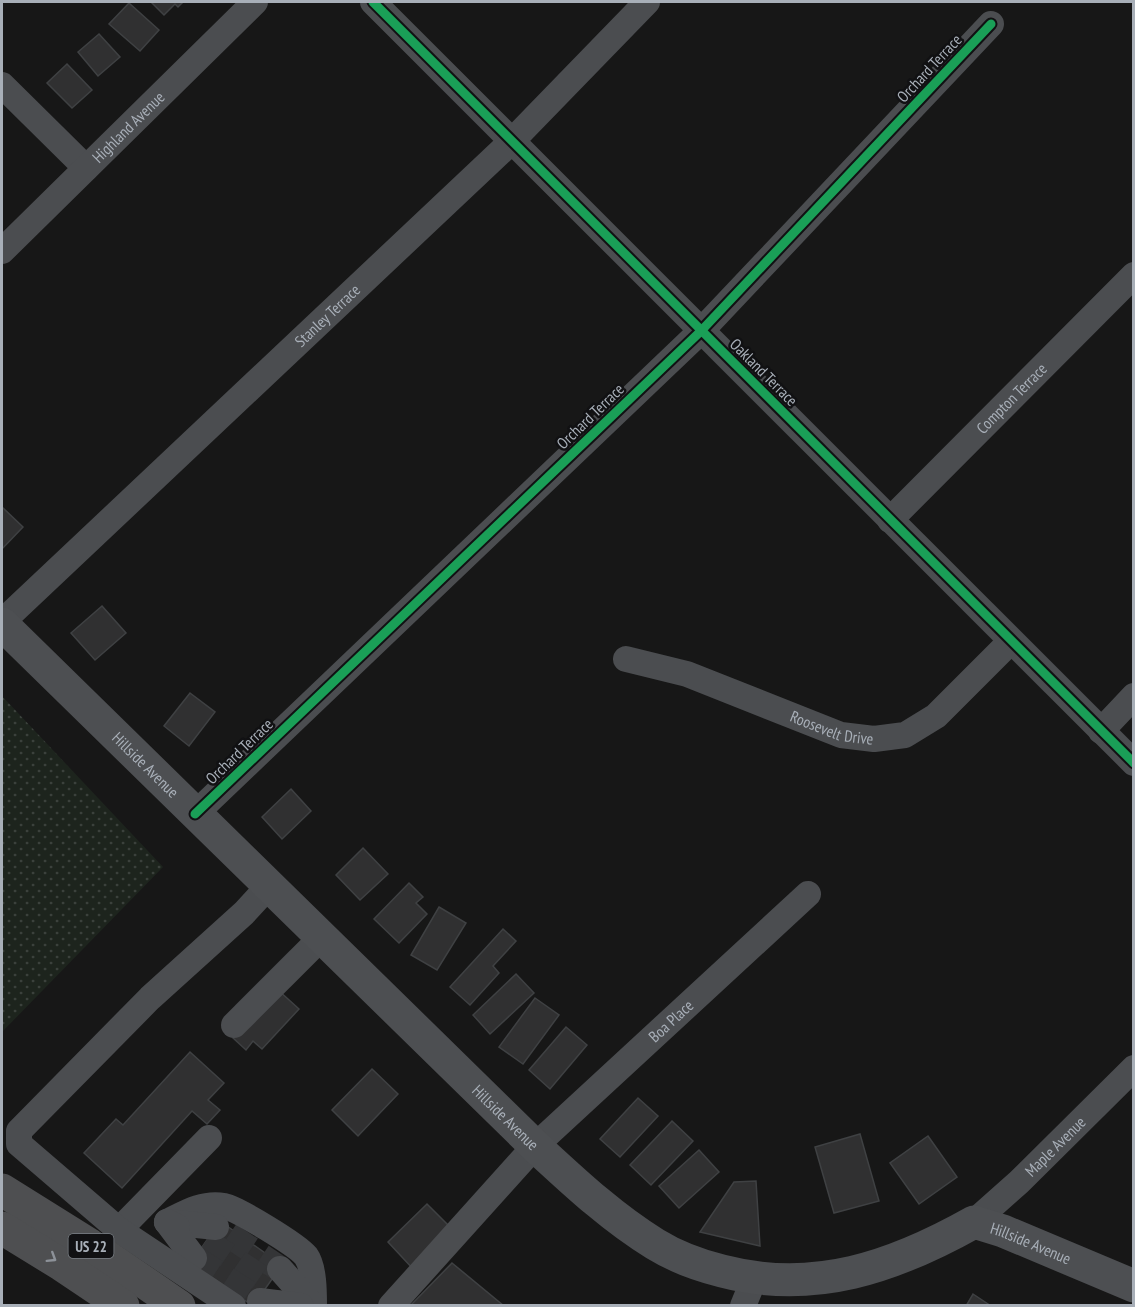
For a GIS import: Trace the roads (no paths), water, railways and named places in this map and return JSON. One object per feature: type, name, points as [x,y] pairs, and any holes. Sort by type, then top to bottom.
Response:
[{"type":"highway","name":"US 22","points":[[10,1196],[136,1258],[179,1305]]},
{"type":"highway","name":"US 22","points":[[2,1228],[123,1305]]},
{"type":"main road","name":"Hillside Avenue","points":[[2,623],[268,887],[535,1146],[610,1212],[656,1245],[748,1292],[858,1272],[895,1260],[975,1222],[1023,1239],[1134,1286]]},
{"type":"street","name":"Highland Avenue","points":[[2,250],[255,2]]},
{"type":"street","name":"Oakland Terrace","points":[[374,2],[1134,763]]},
{"type":"street","name":"Stanley Terrace","points":[[2,623],[512,141],[647,2]]},
{"type":"street","name":"Orchard Terrace","points":[[195,814],[701,331],[991,24]]},
{"type":"street","points":[[2,86],[86,168]]},
{"type":"street","name":"Compton Terrace","points":[[890,520],[1134,275]]},
{"type":"street","name":"Roosevelt Drive","points":[[626,659],[687,674],[841,735],[874,739],[905,735],[936,716],[1011,641]]},
{"type":"street","points":[[1101,731],[1134,696]]},
{"type":"street","points":[[233,1305],[136,1258],[119,1230],[20,1144],[19,1131],[150,998],[244,914],[268,887]]},
{"type":"street","name":"Boa Place","points":[[391,1305],[535,1146],[808,894]]},
{"type":"street","points":[[234,1025],[321,938]]},
{"type":"street","name":"Maple Avenue","points":[[975,1222],[1019,1182],[1134,1068]]},
{"type":"street","points":[[119,1230],[209,1138]]},
{"type":"street","points":[[10,1196],[41,1164]]},
{"type":"street","points":[[136,1258],[167,1222],[198,1207],[224,1206],[262,1225],[306,1257],[314,1282],[313,1305],[270,1285],[301,1305]]},
{"type":"street","points":[[167,1222],[205,1242],[167,1222]]},
{"type":"tunnel","points":[[229,1235],[280,1269]]},
{"type":"tunnel","points":[[206,1241],[270,1284]]},
{"type":"tunnel","points":[[194,1258],[260,1301]]}]
